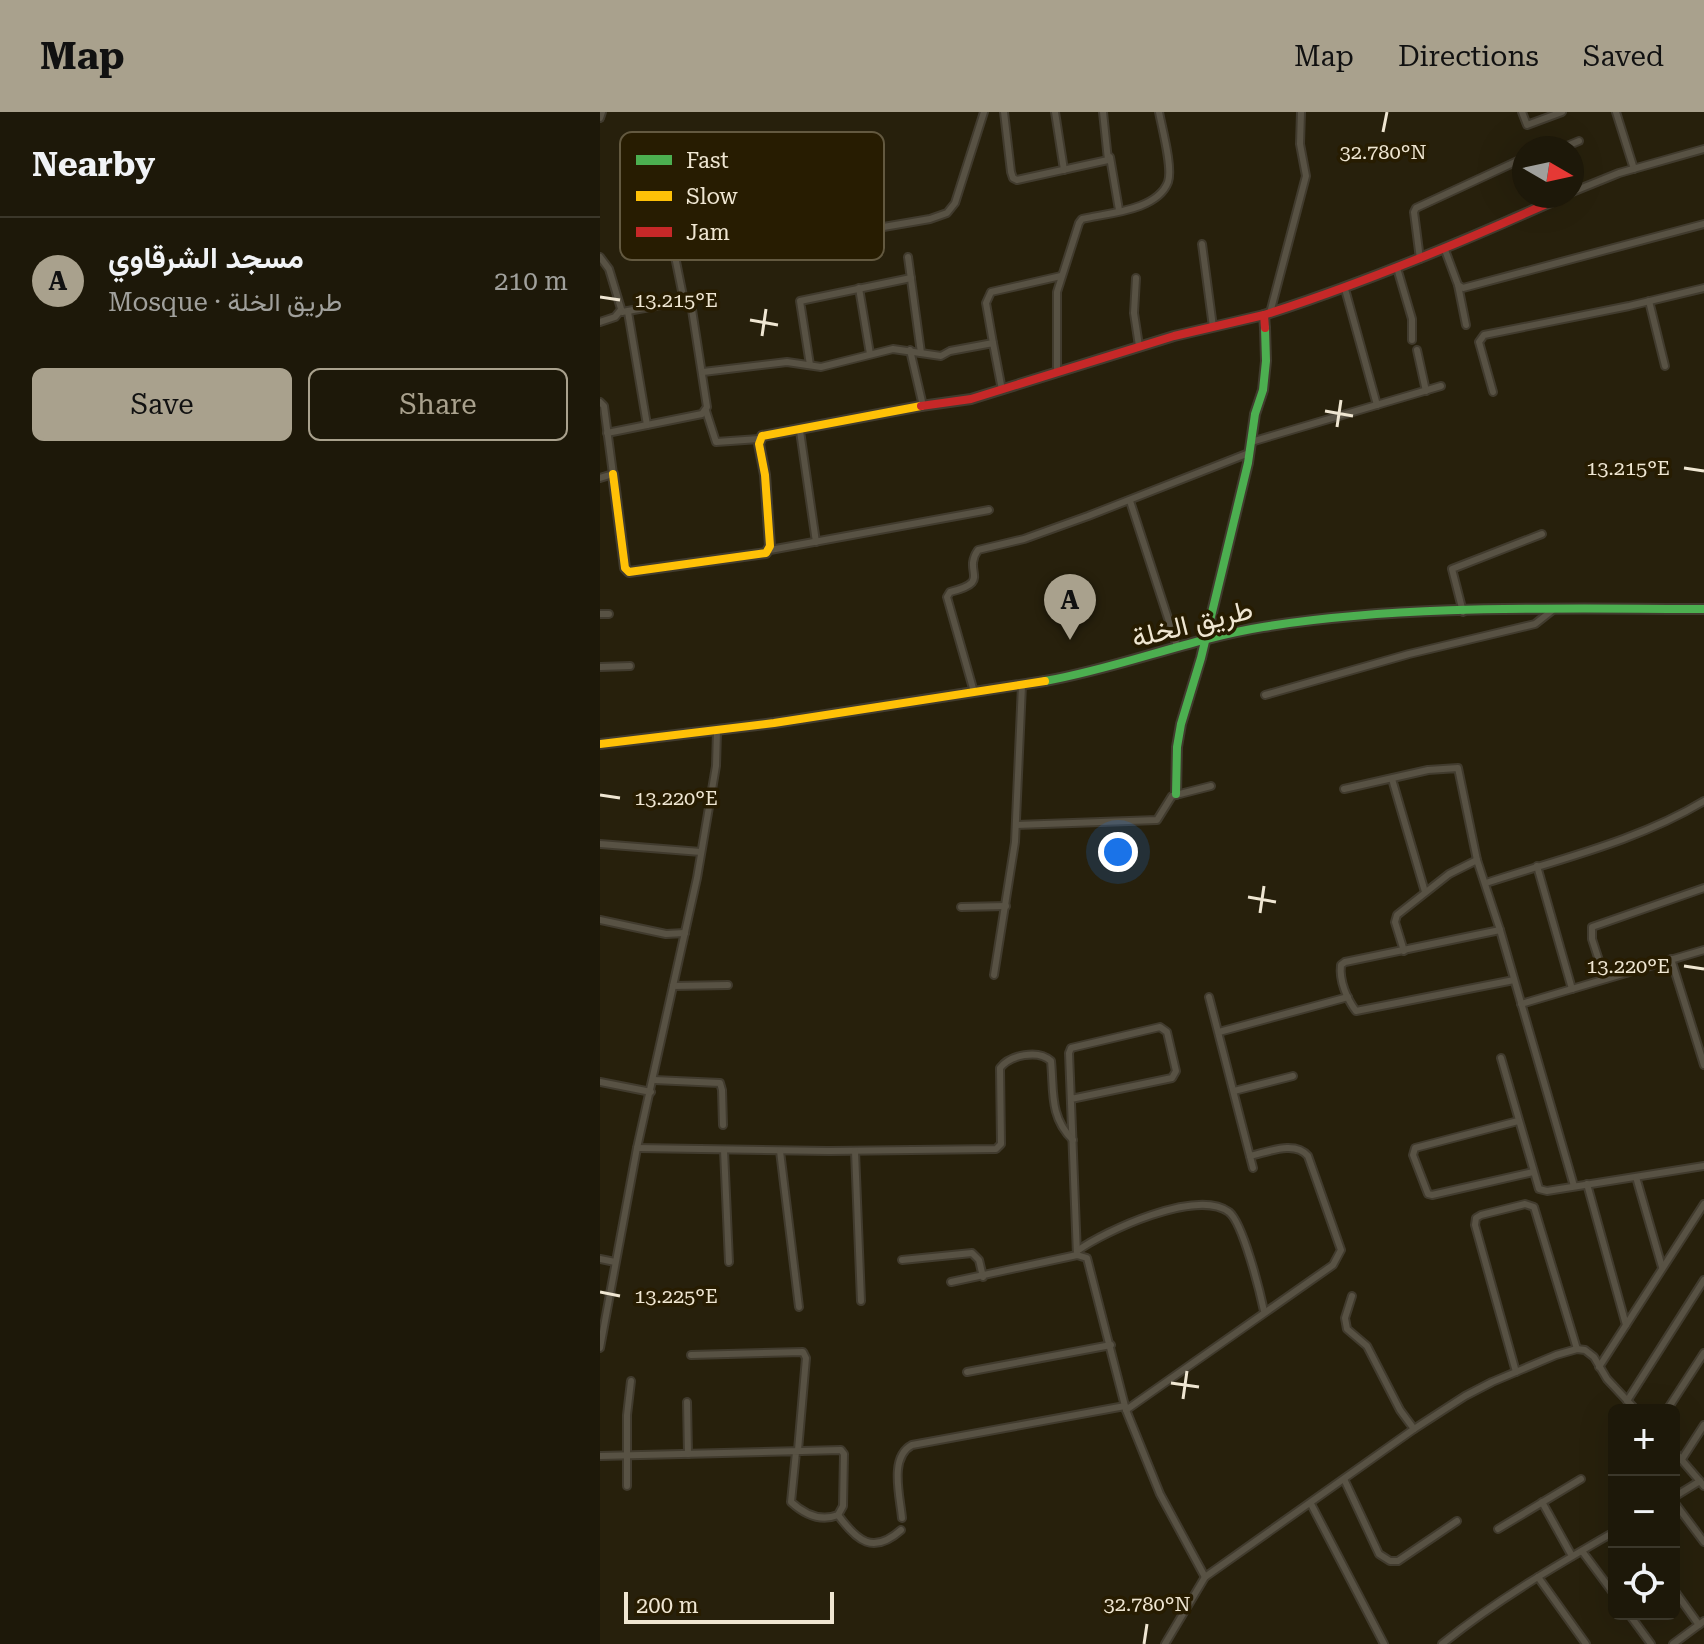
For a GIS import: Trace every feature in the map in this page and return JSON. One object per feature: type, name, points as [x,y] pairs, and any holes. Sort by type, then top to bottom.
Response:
[{"type":"street","points":[[884,228],[947,213],[955,203],[984,112]]},
{"type":"street","points":[[1004,112],[1013,178],[1017,180],[1106,161],[1109,154]]},
{"type":"street","points":[[1055,112],[1064,170]]},
{"type":"street","points":[[1103,112],[1119,210]]},
{"type":"street","points":[[1057,371],[1057,292],[1079,223],[1082,219],[1142,205],[1168,182],[1159,112]]},
{"type":"street","points":[[1176,794],[1181,724],[1206,639],[1265,375],[1267,314],[1306,176],[1300,144],[1301,112]]},
{"type":"street","points":[[1522,112],[1527,125],[1562,112]]},
{"type":"street","points":[[1616,112],[1634,169]]},
{"type":"street","points":[[1584,188],[1704,149]]},
{"type":"street","points":[[1420,259],[1416,208],[1512,164]]},
{"type":"street","points":[[600,322],[624,312],[684,301],[691,303],[706,411],[716,442],[759,439],[971,399],[1139,346],[1267,314],[1345,289],[1445,250],[1538,208]]},
{"type":"street","points":[[1458,285],[1463,288],[1704,224]]},
{"type":"street","points":[[1202,244],[1213,327]]},
{"type":"street","points":[[1445,250],[1458,285],[1466,325]]},
{"type":"street","points":[[600,257],[609,269],[624,312],[647,425]]},
{"type":"street","points":[[908,257],[921,353]]},
{"type":"street","points":[[676,260],[684,301]]},
{"type":"street","points":[[1397,268],[1412,319],[1412,340]]},
{"type":"street","points":[[1002,390],[986,303],[991,292],[1061,276]]},
{"type":"street","points":[[810,365],[800,301],[911,278]]},
{"type":"street","points":[[1136,278],[1134,313],[1139,346]]},
{"type":"street","points":[[859,288],[870,354]]},
{"type":"street","points":[[1493,392],[1479,342],[1484,335],[1704,288]]},
{"type":"street","points":[[1345,289],[1377,405]]},
{"type":"street","points":[[1649,301],[1665,366]]},
{"type":"street","points":[[703,372],[787,362],[832,365],[893,349],[941,356],[950,351],[993,343]]},
{"type":"street","points":[[910,350],[923,406]]},
{"type":"street","points":[[1417,350],[1426,391]]},
{"type":"street","points":[[1251,442],[1441,386]]},
{"type":"street","points":[[600,402],[604,406],[625,568],[629,572],[766,553],[989,510]]},
{"type":"street","points":[[607,433],[706,411]]},
{"type":"street","points":[[800,431],[816,542]]},
{"type":"street","points":[[759,439],[765,475],[770,550]]},
{"type":"street","points":[[974,692],[947,597],[950,592],[972,584],[976,552],[1024,539],[1130,501],[1249,453]]},
{"type":"street","points":[[600,478],[613,474]]},
{"type":"street","points":[[1130,501],[1177,646]]},
{"type":"street","points":[[1463,612],[1452,569],[1542,534]]},
{"type":"street","points":[[1265,695],[1409,654],[1535,624],[1554,609]]},
{"type":"street","name":"طريق الخلة","points":[[600,744],[717,731],[1022,685],[1101,670],[1177,646],[1262,627],[1463,612],[1704,609]]},
{"type":"street","points":[[600,614],[609,614]]},
{"type":"street","points":[[600,667],[630,666]]},
{"type":"street","points":[[994,975],[1016,825],[1022,685]]},
{"type":"street","points":[[600,1348],[602,1321],[637,1148],[701,852],[716,766],[717,731]]},
{"type":"street","points":[[1344,789],[1428,770],[1458,768],[1477,860],[1574,1186]]},
{"type":"street","points":[[1392,779],[1425,892]]},
{"type":"street","points":[[1016,825],[1157,820],[1169,799],[1176,794],[1211,786]]},
{"type":"street","points":[[1486,883],[1630,835],[1681,815],[1704,801]]},
{"type":"street","points":[[600,844],[701,852]]},
{"type":"street","points":[[1404,951],[1395,922],[1397,915],[1449,874],[1477,860]]},
{"type":"street","points":[[1537,866],[1572,989]]},
{"type":"street","points":[[1605,979],[1592,939],[1592,927],[1704,888]]},
{"type":"street","points":[[961,907],[1006,906]]},
{"type":"street","points":[[600,920],[666,934],[685,933]]},
{"type":"street","points":[[1500,930],[1343,963],[1340,974],[1357,1011],[1514,980]]},
{"type":"street","points":[[1521,1004],[1704,950]]},
{"type":"street","points":[[1671,959],[1704,1065]]},
{"type":"street","points":[[673,986],[728,985]]},
{"type":"street","points":[[1209,997],[1253,1168]]},
{"type":"street","points":[[1219,1032],[1348,997]]},
{"type":"street","points":[[1071,1099],[1172,1078],[1176,1071],[1167,1032],[1160,1027],[1071,1048],[1071,1099],[1077,1253]]},
{"type":"street","points":[[637,1148],[780,1151],[998,1148],[1001,1144],[1000,1068],[1006,1061],[1030,1055],[1045,1056],[1051,1061],[1051,1094],[1055,1109],[1063,1130],[1073,1140]]},
{"type":"street","points":[[1501,1058],[1538,1188],[1543,1191],[1704,1166]]},
{"type":"street","points":[[1234,1091],[1293,1076]]},
{"type":"street","points":[[654,1080],[720,1083],[723,1125]]},
{"type":"street","points":[[600,1082],[651,1092]]},
{"type":"street","points":[[1518,1121],[1415,1148],[1412,1153],[1428,1194],[1432,1195],[1533,1172]]},
{"type":"street","points":[[902,1518],[898,1462],[903,1450],[912,1445],[1126,1408],[1333,1265],[1341,1250],[1308,1156],[1294,1147],[1250,1156]]},
{"type":"street","points":[[724,1150],[729,1262]]},
{"type":"street","points":[[780,1151],[799,1307]]},
{"type":"street","points":[[855,1151],[861,1301]]},
{"type":"street","points":[[1636,1177],[1662,1267]]},
{"type":"street","points":[[1587,1184],[1626,1325]]},
{"type":"street","points":[[1516,1372],[1475,1225],[1476,1218],[1481,1215],[1525,1204],[1534,1207],[1577,1349]]},
{"type":"street","points":[[1599,1367],[1704,1204]]},
{"type":"street","points":[[951,1282],[1077,1253],[1098,1236],[1143,1218],[1187,1207],[1223,1209],[1234,1217],[1242,1236],[1264,1311]]},
{"type":"street","points":[[902,1260],[972,1253],[979,1260],[983,1277]]},
{"type":"street","points":[[1077,1253],[1088,1261],[1111,1345],[1117,1384],[1126,1408],[1160,1494],[1205,1577]]},
{"type":"street","points":[[600,1259],[615,1262]]},
{"type":"street","points":[[1627,1401],[1704,1280]]},
{"type":"street","points":[[1352,1296],[1345,1318],[1347,1329],[1367,1346],[1400,1410],[1414,1429]]},
{"type":"street","points":[[967,1372],[1111,1345]]},
{"type":"street","points":[[1165,1644],[1205,1577],[1465,1396],[1577,1349],[1591,1353],[1630,1404]]},
{"type":"street","points":[[600,1456],[797,1451],[838,1449],[843,1452],[843,1506],[838,1515],[814,1516],[791,1502],[797,1451],[806,1358],[803,1352],[691,1355]]},
{"type":"street","points":[[1671,1404],[1704,1353]]},
{"type":"street","points":[[627,1486],[627,1415],[631,1381]]},
{"type":"street","points":[[687,1402],[688,1454]]},
{"type":"street","points":[[1680,1496],[1702,1483],[1682,1459],[1704,1425]]},
{"type":"street","points":[[1344,1479],[1379,1554],[1390,1561],[1398,1561],[1457,1521]]},
{"type":"street","points":[[1498,1529],[1581,1479]]},
{"type":"street","points":[[1542,1502],[1572,1556]]},
{"type":"street","points":[[1311,1504],[1384,1644]]},
{"type":"street","points":[[1680,1508],[1704,1542]]},
{"type":"street","points":[[838,1515],[856,1537],[869,1543],[886,1542],[901,1530]]},
{"type":"street","points":[[1442,1644],[1538,1577],[1608,1536]]},
{"type":"street","points":[[1582,1551],[1608,1586]]},
{"type":"street","points":[[1538,1577],[1586,1644]]},
{"type":"street","points":[[1673,1644],[1701,1623],[1680,1597]]},
{"type":"street","points":[[1633,1620],[1651,1644]]},
{"type":"traffic: fast","points":[[1176,794],[1181,724],[1201,658],[1263,390],[1265,328]]},
{"type":"traffic: fast","points":[[1045,681],[1235,632],[1317,620],[1483,609],[1704,609]]},
{"type":"traffic: slow","points":[[613,474],[625,568],[629,572],[766,553],[770,546],[765,475],[759,444],[762,436],[921,406]]},
{"type":"traffic: slow","points":[[600,744],[774,723],[1045,681]]},
{"type":"traffic: jam","points":[[1265,328],[1264,315],[1416,260],[1537,208]]},
{"type":"traffic: jam","points":[[921,406],[971,399],[1174,336],[1264,315]]},
{"type":"place","name":"مسجد الشرقاوي","points":[[1070,640]]}]
